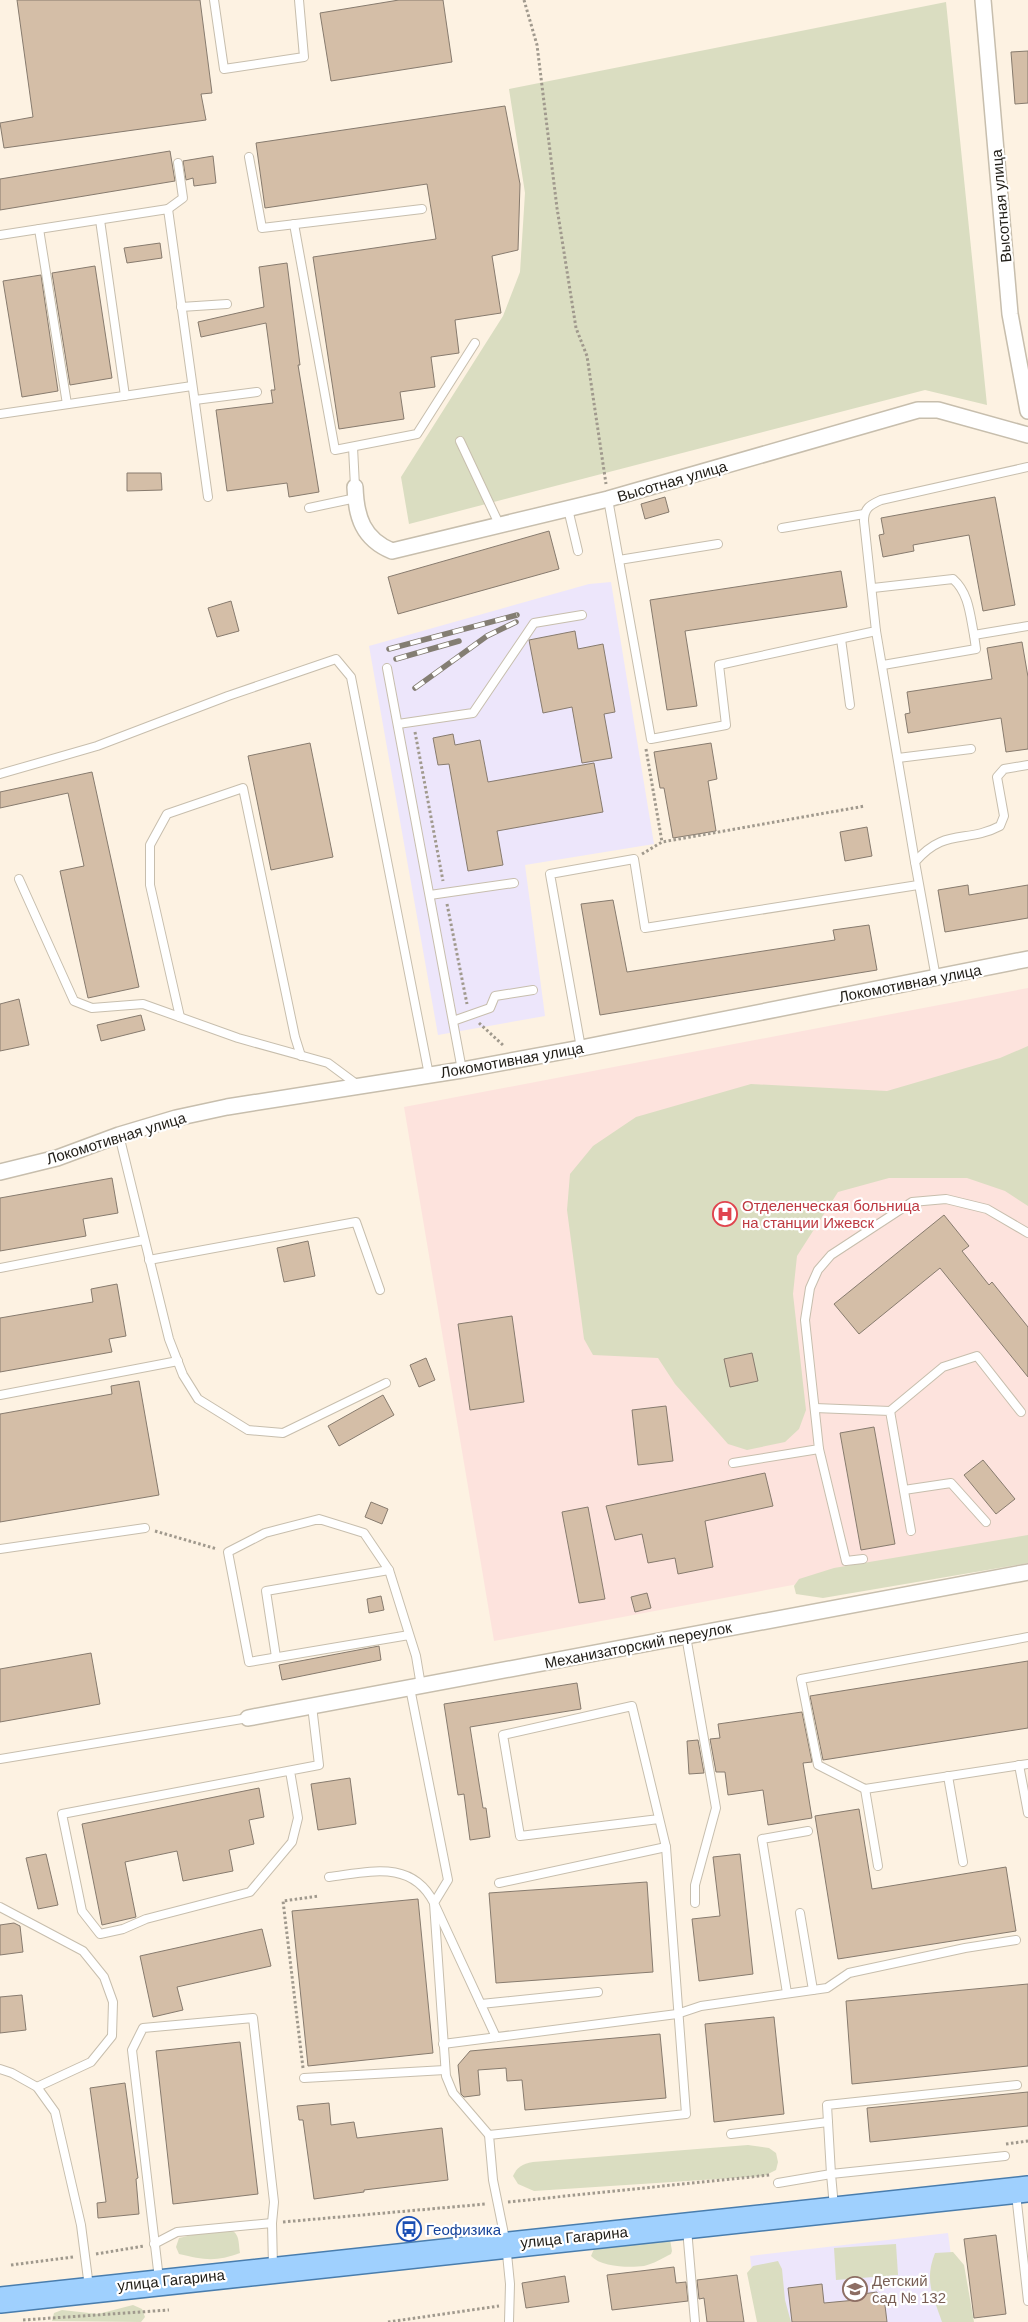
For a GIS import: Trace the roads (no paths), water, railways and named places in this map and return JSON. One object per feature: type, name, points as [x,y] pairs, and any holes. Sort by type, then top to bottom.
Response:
[{"type":"main road","name":"улица Гагарина","points":[[0,2300],[160,2281],[1022,2190]]},
{"type":"street","name":"Высотная улица","points":[[983,0],[1010,314],[1028,411]]},
{"type":"street","name":"Высотная улица","points":[[355,492],[360,522],[375,542],[392,551],[608,499],[918,410],[938,410],[1028,435]]},
{"type":"street","name":"Локомотивная улица","points":[[0,1172],[57,1158],[119,1135],[176,1118],[227,1107],[462,1070],[581,1048],[1028,958]]},
{"type":"street","name":"Механизаторский переулок","points":[[248,1718],[1028,1572]]},
{"type":"lane","points":[[214,0],[224,69],[304,57],[299,0]]},
{"type":"lane","points":[[249,157],[262,228],[422,209]]},
{"type":"lane","points":[[0,235],[168,209],[182,198],[178,163]]},
{"type":"lane","points":[[168,209],[208,497]]},
{"type":"lane","points":[[100,220],[125,396]]},
{"type":"lane","points":[[294,224],[335,450],[416,434],[475,343]]},
{"type":"lane","points":[[39,229],[67,404]]},
{"type":"lane","points":[[181,307],[227,304]]},
{"type":"lane","points":[[0,414],[192,386]]},
{"type":"lane","points":[[195,400],[257,392]]},
{"type":"lane","points":[[460,441],[500,526]]},
{"type":"lane","points":[[309,508],[355,492],[353,446]]},
{"type":"lane","points":[[936,978],[918,885],[876,631],[864,514],[867,507],[881,500],[1028,467]]},
{"type":"lane","points":[[608,499],[651,739],[726,725],[719,665],[876,631]]},
{"type":"lane","points":[[568,509],[578,551]]},
{"type":"lane","points":[[782,528],[864,514]]},
{"type":"lane","points":[[619,560],[718,544]]},
{"type":"lane","points":[[873,588],[953,579],[967,597],[976,649],[883,665]]},
{"type":"lane","points":[[398,724],[473,713],[534,623],[582,615]]},
{"type":"lane","points":[[974,635],[1028,626]]},
{"type":"lane","points":[[841,639],[850,705]]},
{"type":"lane","points":[[0,774],[97,746],[228,696],[336,658],[351,677],[429,1075]]},
{"type":"lane","points":[[387,668],[462,1070]]},
{"type":"lane","points":[[898,758],[971,749]]},
{"type":"lane","points":[[915,862],[922,853],[946,838],[989,832],[1000,826],[1004,816],[997,777],[1004,769],[1028,765]]},
{"type":"lane","points":[[180,1017],[150,885],[150,845],[167,814],[243,788],[294,1037],[301,1056]]},
{"type":"lane","points":[[581,1048],[550,874],[634,859],[645,928],[918,885]]},
{"type":"lane","points":[[19,880],[74,1001],[92,1008],[143,1004],[238,1038],[328,1063],[359,1086]]},
{"type":"lane","points":[[430,896],[514,883]]},
{"type":"lane","points":[[453,1021],[490,1008],[495,996],[532,990]]},
{"type":"lane","points":[[119,1135],[169,1339],[183,1375],[198,1399],[248,1430],[283,1433],[386,1384]]},
{"type":"lane","points":[[863,1559],[846,1561],[819,1449],[805,1320],[810,1288],[818,1270],[830,1255],[912,1202],[946,1199],[987,1209],[1028,1233]]},
{"type":"lane","points":[[149,1260],[356,1222],[380,1290]]},
{"type":"lane","points":[[0,1268],[144,1240]]},
{"type":"lane","points":[[815,1408],[890,1411],[943,1367],[977,1356],[1021,1412]]},
{"type":"lane","points":[[0,1395],[178,1361]]},
{"type":"lane","points":[[890,1411],[911,1531]]},
{"type":"lane","points":[[733,1463],[819,1449]]},
{"type":"lane","points":[[904,1490],[951,1483],[986,1522]]},
{"type":"lane","points":[[409,1634],[249,1662],[228,1552],[265,1533],[319,1519],[364,1533],[390,1570],[416,1656],[415,1687],[448,1880],[434,1902],[445,2070],[453,2093],[489,2136],[498,2203],[506,2244],[510,2284],[509,2322]]},
{"type":"lane","points":[[0,1549],[145,1528]]},
{"type":"lane","points":[[276,1657],[266,1592],[390,1570]]},
{"type":"lane","points":[[686,1636],[716,1808],[695,1885],[695,1903]]},
{"type":"lane","points":[[1028,1637],[801,1678],[818,1765],[865,1789],[1028,1764]]},
{"type":"lane","points":[[290,1771],[298,1818],[292,1842],[250,1892],[146,1919],[123,1929],[100,1934],[82,1911],[62,1814],[320,1765],[312,1706]]},
{"type":"lane","points":[[489,2136],[686,2114],[677,2014],[666,1847],[632,1706],[503,1735],[520,1836],[659,1819]]},
{"type":"lane","points":[[0,1759],[248,1718]]},
{"type":"lane","points":[[1019,1765],[1028,1813]]},
{"type":"lane","points":[[948,1776],[963,1862]]},
{"type":"lane","points":[[865,1789],[878,1866]]},
{"type":"lane","points":[[787,1993],[762,1839],[808,1831]]},
{"type":"lane","points":[[499,1883],[666,1847]]},
{"type":"lane","points":[[329,1877],[394,1871],[411,1877],[430,1894],[496,2037]]},
{"type":"lane","points":[[0,1906],[83,1951],[104,1977],[112,2002],[112,2036],[91,2062],[37,2087]]},
{"type":"lane","points":[[800,1913],[813,1990]]},
{"type":"lane","points":[[443,2044],[677,2014],[701,2006],[827,1988],[849,1973],[965,1948],[1016,1940]]},
{"type":"lane","points":[[481,2004],[598,1992]]},
{"type":"lane","points":[[160,2281],[154,2244],[153,2217],[132,2050],[144,2028],[254,2018],[274,2202],[272,2223],[273,2269]]},
{"type":"lane","points":[[0,2069],[12,2073],[37,2087],[56,2112],[81,2225],[89,2290]]},
{"type":"lane","points":[[304,2078],[445,2070]]},
{"type":"lane","points":[[834,2209],[827,2105],[1017,2085]]},
{"type":"lane","points":[[731,2134],[828,2122]]},
{"type":"lane","points":[[778,2183],[831,2174],[1006,2156]]},
{"type":"lane","points":[[1022,2190],[1028,2301]]},
{"type":"lane","points":[[154,2244],[177,2232],[272,2223]]},
{"type":"lane","points":[[687,2225],[695,2322]]},
{"type":"railway","points":[[389,649],[517,615]]},
{"type":"railway","points":[[415,688],[487,636],[516,622]]},
{"type":"railway","points":[[396,659],[459,641]]},
{"type":"place","name":"Отделенческая больница на станции Ижевск","points":[[725,1214]]},
{"type":"place","name":"Геофизика","points":[[409,2229]]},
{"type":"place","name":"Детский сад № 132","points":[[855,2289]]}]
